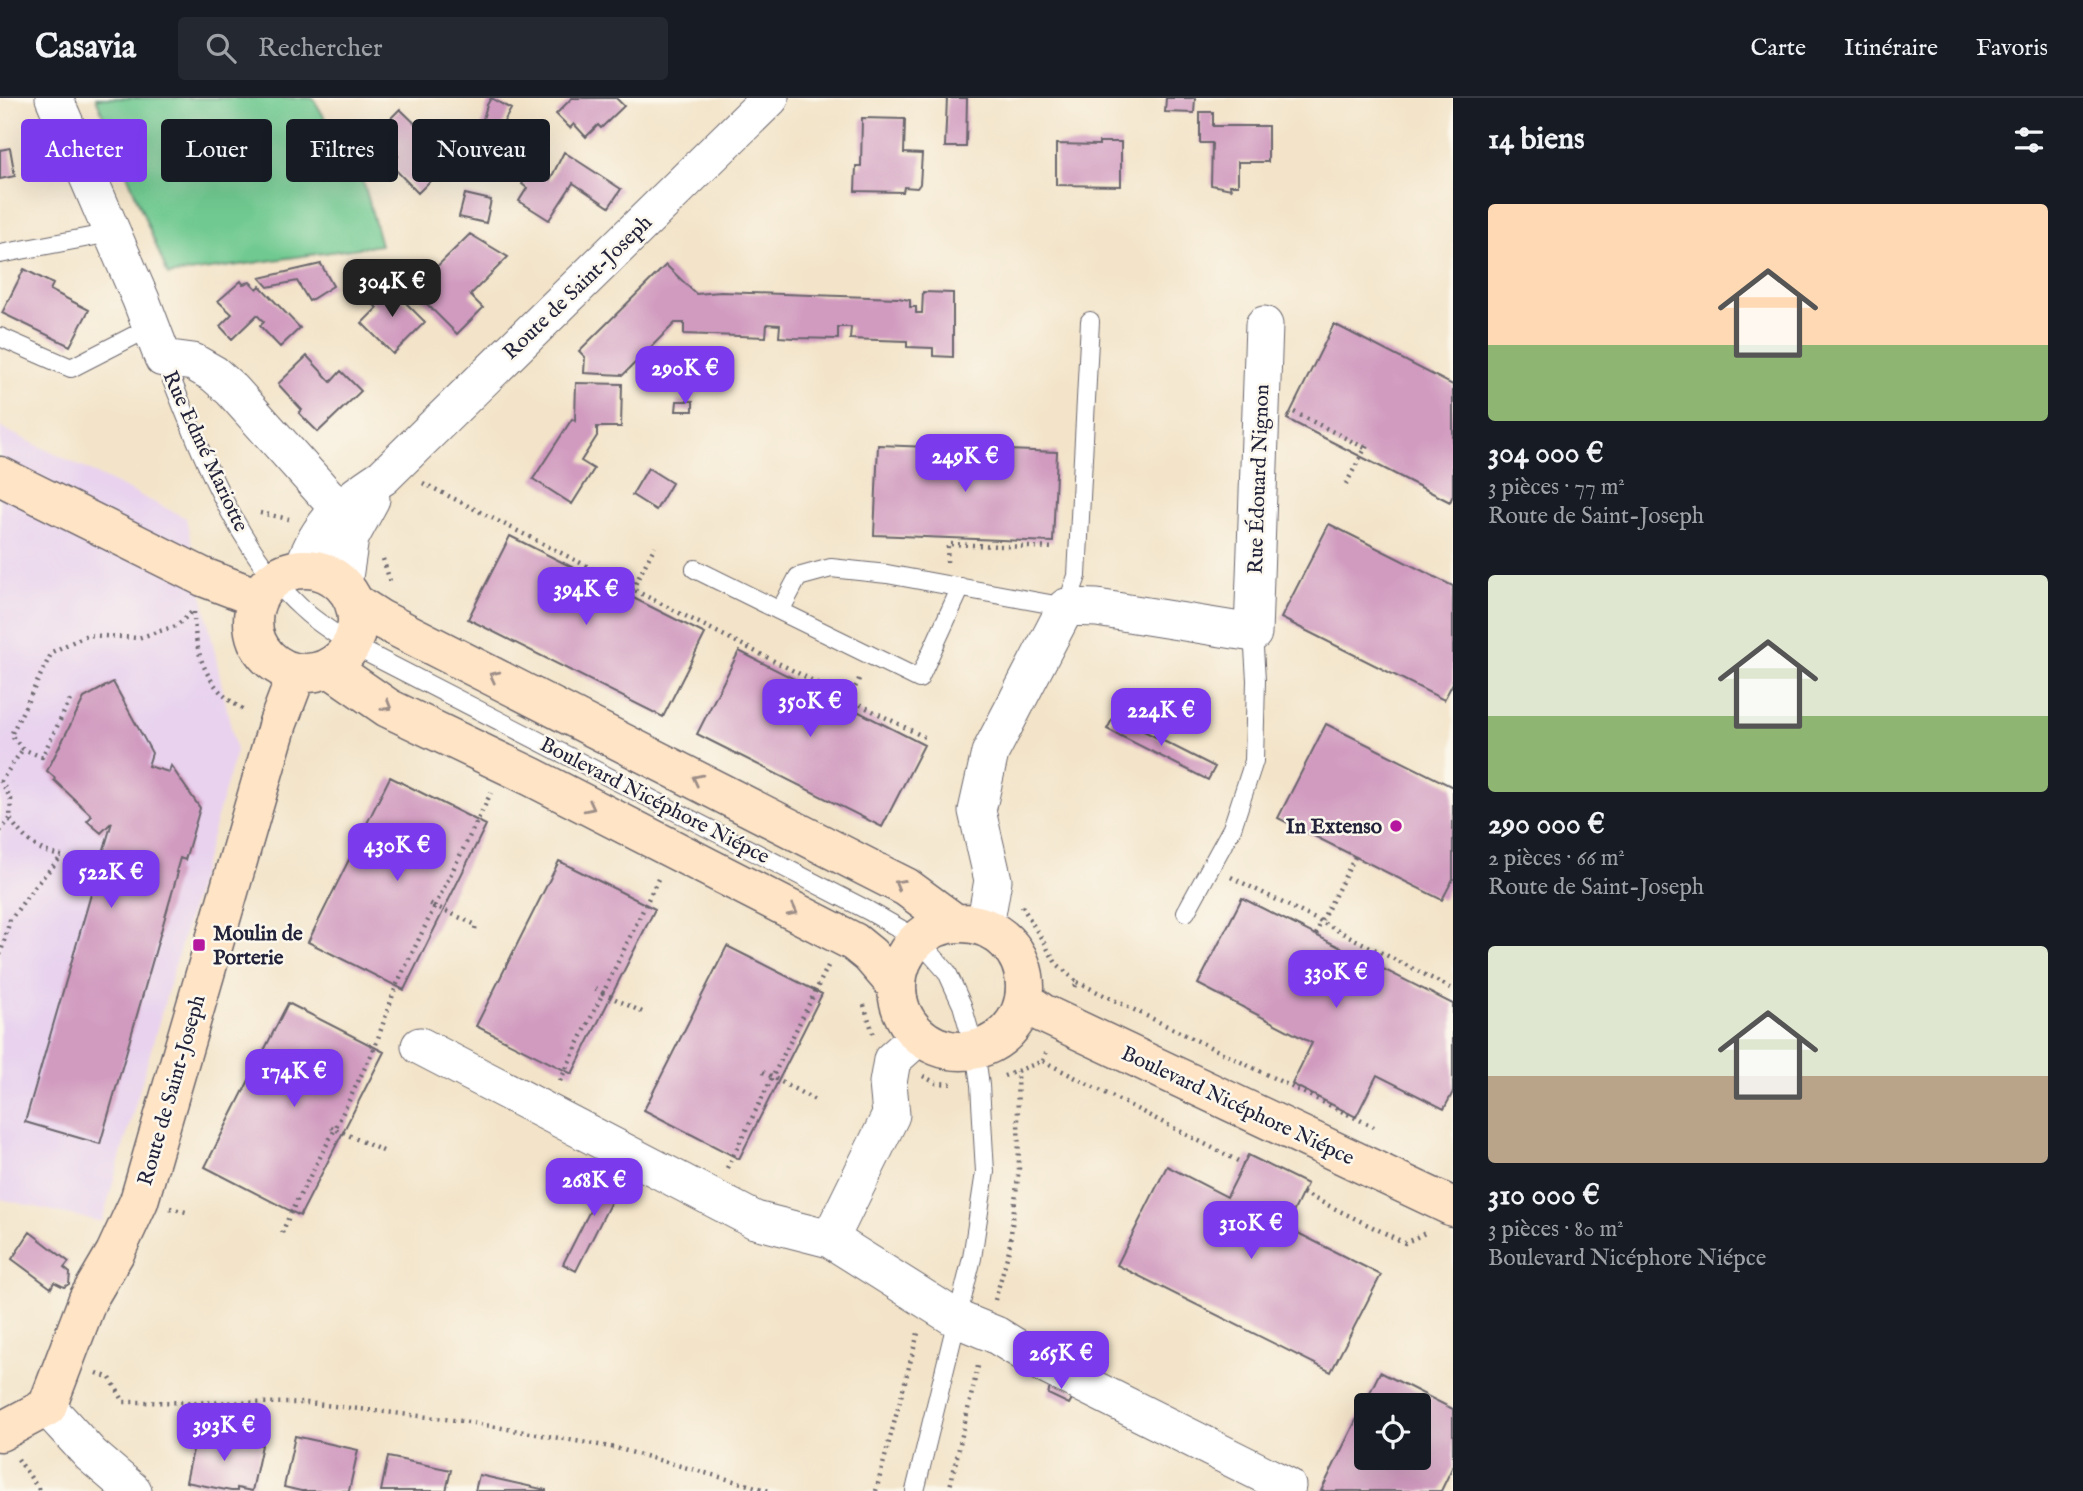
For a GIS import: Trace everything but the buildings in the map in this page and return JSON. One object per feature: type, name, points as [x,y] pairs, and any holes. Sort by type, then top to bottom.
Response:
[{"type":"street","name":"Rue Edmé Mariotte","points":[[54,98],[157,342],[214,374],[232,390],[327,496],[351,514]]},
{"type":"street","name":"Route de Saint-Joseph","points":[[278,582],[310,547],[322,528],[351,514],[389,471],[770,98]]},
{"type":"street","name":"Rue Édouard Nignon","points":[[1253,633],[1264,325]]},
{"type":"street","points":[[0,476],[202,577],[278,582]]},
{"type":"street","name":"Route de Saint-Joseph","points":[[47,1407],[88,1299],[115,1253],[139,1201],[278,723],[326,662],[358,627],[349,593],[351,514]]},
{"type":"street","name":"Boulevard Nicéphore Niépce","points":[[278,582],[317,570],[331,575],[349,593],[390,624],[906,887],[977,914],[1014,948],[1026,983],[1025,1001],[1042,1013],[1453,1207]]},
{"type":"street","points":[[278,582],[253,617],[255,636],[264,654],[279,667],[326,662]]},
{"type":"street","points":[[1025,1001],[1020,1015],[1002,1038],[975,1050],[963,1052],[940,1048],[919,1036],[902,1013],[896,985],[903,960],[918,939],[935,928],[977,914],[993,880],[977,811],[990,753],[1066,607],[1097,608],[1253,633]]},
{"type":"street","name":"Boulevard Nicéphore Niépce","points":[[326,662],[388,708],[532,777],[853,942],[870,955],[896,985]]},
{"type":"street","points":[[830,1239],[891,1115],[888,1083],[892,1059],[919,1036]]},
{"type":"street","points":[[420,1046],[755,1220],[830,1239],[956,1317],[996,1335],[1045,1365],[1287,1486]]},
{"type":"street","points":[[0,1432],[47,1407],[91,1455],[133,1491]]},
{"type":"lane","points":[[0,254],[111,233]]},
{"type":"lane","points":[[780,611],[798,577],[831,568],[887,574],[1066,607],[1077,576],[1090,321]]},
{"type":"lane","points":[[0,337],[71,368],[157,342]]},
{"type":"lane","name":"Rue Edmé Mariotte","points":[[157,342],[234,522],[278,582],[307,613],[326,662]]},
{"type":"lane","points":[[695,569],[919,679],[954,586]]},
{"type":"lane","name":"Rue Édouard Nignon","points":[[1186,912],[1232,828],[1254,761],[1256,680],[1253,633]]},
{"type":"lane","name":"Boulevard Nicéphore Niépce","points":[[326,662],[869,911],[918,939],[947,972],[962,1005],[975,1050],[980,1085],[985,1172],[972,1258],[915,1491]]},
{"type":"path","points":[[1261,396],[1365,448]]},
{"type":"path","points":[[1346,484],[1368,441]]},
{"type":"path","points":[[389,471],[404,473],[928,738]]},
{"type":"path","points":[[257,513],[293,519]]},
{"type":"path","points":[[954,586],[948,542],[1077,549]]},
{"type":"path","points":[[629,596],[655,545]]},
{"type":"path","points":[[70,700],[42,757],[23,749],[11,735],[52,652],[87,635],[138,638],[176,626],[194,610],[196,646],[207,675],[226,697],[256,718]]},
{"type":"path","points":[[846,706],[870,655]]},
{"type":"path","points":[[0,831],[10,820],[11,799],[1,781],[23,749]]},
{"type":"path","points":[[282,1234],[375,1047],[396,986],[495,786]]},
{"type":"path","points":[[0,955],[10,920],[62,856],[33,846],[10,820]]},
{"type":"path","points":[[1316,935],[1355,857]]},
{"type":"path","points":[[1211,867],[1453,989]]},
{"type":"path","points":[[545,1110],[662,868]]},
{"type":"path","points":[[428,902],[476,925],[475,929]]},
{"type":"path","name":"Boulevard Nicéphore Niépce","points":[[977,914],[1020,903],[1056,963],[1077,982],[1378,1129]]},
{"type":"path","points":[[876,1491],[956,1317],[1009,1250],[1017,1182],[1017,1071],[1043,1060],[1077,982]]},
{"type":"path","points":[[713,1198],[819,984]]},
{"type":"path","points":[[595,988],[642,1012]]},
{"type":"path","points":[[1043,1060],[1244,1164]]},
{"type":"path","points":[[763,1072],[815,1100]]},
{"type":"path","points":[[327,1125],[383,1151]]},
{"type":"path","points":[[1303,1193],[1405,1243]]},
{"type":"path","points":[[949,1491],[956,1317]]},
{"type":"path","points":[[64,1360],[110,1378],[124,1402],[308,1403],[462,1421],[616,1448],[770,1491]]},
{"type":"shaded area","points":[[0,427],[186,518],[236,751],[102,1222],[0,1199]]},
{"type":"green space","points":[[96,98],[313,98],[325,119],[286,119],[286,182],[362,182],[381,245],[168,275],[130,182],[147,182],[147,119],[105,119]]},
{"type":"place","name":"In Extenso","points":[[1396,826]]},
{"type":"place","name":"Moulin de Porterie","points":[[199,945]]}]
